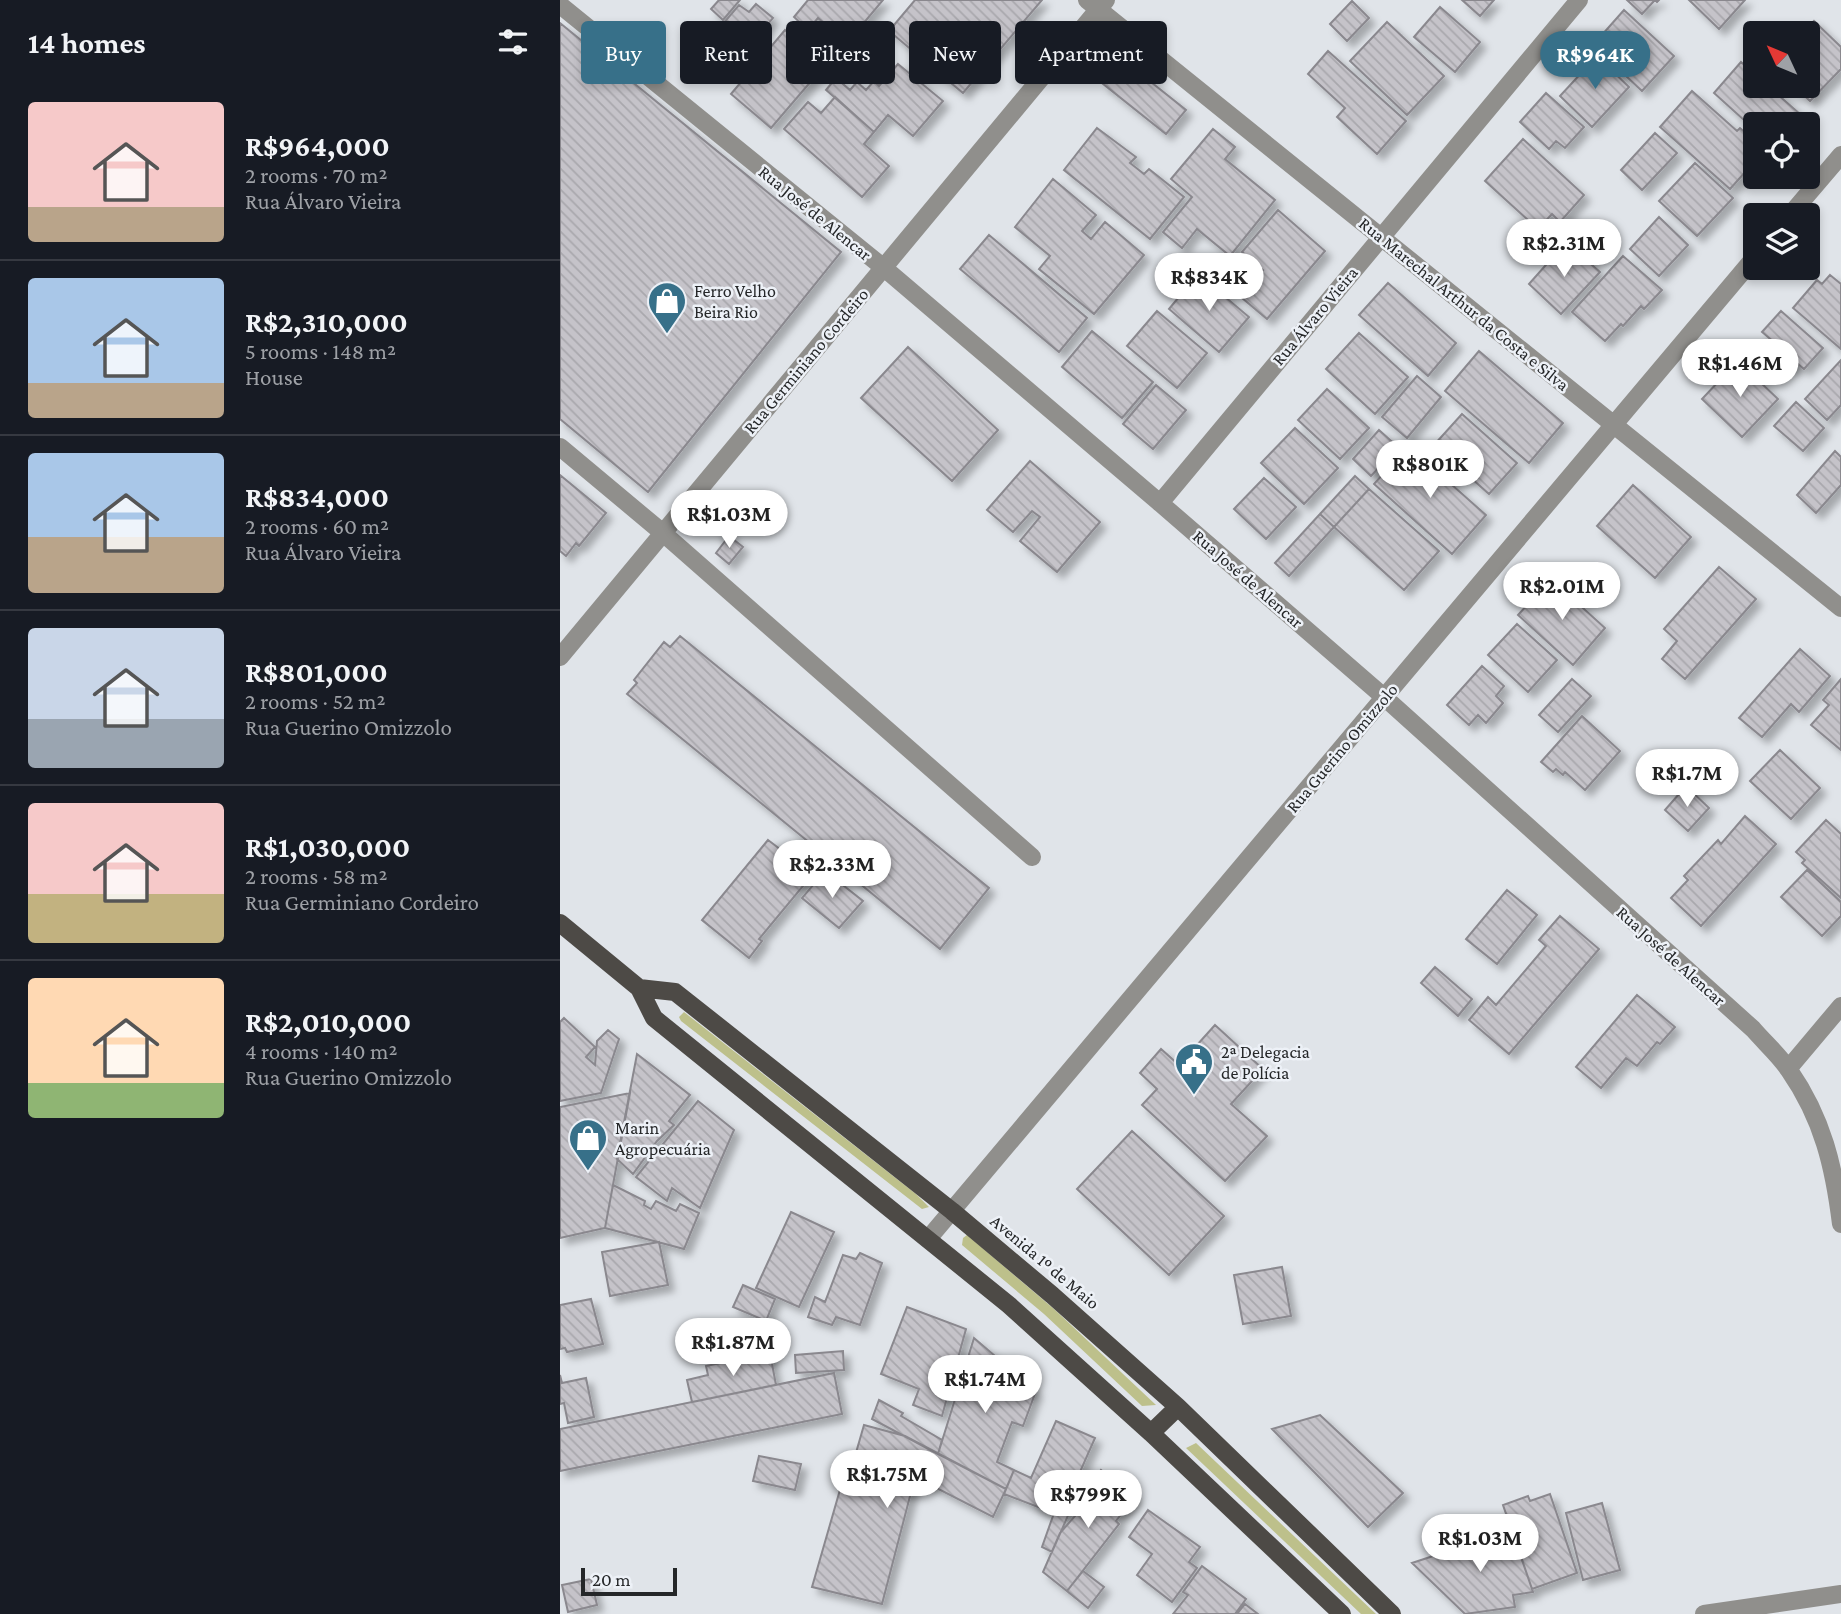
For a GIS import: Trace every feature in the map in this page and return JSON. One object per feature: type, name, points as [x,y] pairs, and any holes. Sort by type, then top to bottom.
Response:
[{"type":"main road","points":[[562,928],[639,988],[654,1018],[1028,1321],[1342,1614]]},
{"type":"main road","name":"Avenida 1º de Maio","points":[[639,988],[675,992],[952,1211],[1178,1407],[1392,1614]]},
{"type":"main road","points":[[1151,1433],[1178,1407]]},
{"type":"street","name":"Rua Álvaro Vieira","points":[[1160,503],[1579,0]]},
{"type":"street","name":"Rua Marechal Arthur da Costa e Silva","points":[[1097,3],[1381,237],[1841,608]]},
{"type":"street","name":"Rua Germiniano Cordeiro","points":[[560,657],[884,268],[1097,3]]},
{"type":"street","name":"Rua José de Alencar","points":[[560,5],[884,268],[1160,503],[1384,697],[1753,1030],[1788,1069],[1815,1114],[1829,1150],[1841,1224]]},
{"type":"street","points":[[1800,203],[1841,155]]},
{"type":"street","name":"Rua Guerino Omizzolo","points":[[928,1239],[1743,271]]},
{"type":"street","points":[[560,447],[663,533],[1031,857]]},
{"type":"street","points":[[1788,1069],[1841,1006]]},
{"type":"street","points":[[1704,1614],[1777,1609],[1841,1594]]},
{"type":"green space","points":[[684,1012],[929,1207],[922,1209],[681,1021],[679,1017]]},
{"type":"green space","points":[[967,1235],[1054,1309],[1156,1405],[1142,1406],[1044,1314],[962,1245],[963,1238]]},
{"type":"green space","points":[[1196,1443],[1376,1614],[1361,1614],[1186,1448]]},
{"type":"building","points":[[719,0],[740,0],[723,20],[711,9]]},
{"type":"building","points":[[808,0],[883,0],[865,21],[821,21],[818,18],[816,21],[798,21],[794,17]]},
{"type":"building","points":[[915,0],[1042,0],[1024,21],[1015,21],[1015,32],[1001,48],[1001,21],[909,21],[909,48],[895,36],[895,24]]},
{"type":"building","points":[[1462,0],[1494,0],[1480,16]]},
{"type":"building","points":[[1627,0],[1655,0],[1642,14]]},
{"type":"building","points":[[1689,0],[1745,0],[1719,29]]},
{"type":"building","points":[[1352,1],[1369,18],[1347,41],[1330,24]]},
{"type":"building","points":[[756,4],[773,18],[771,21],[725,21],[739,5],[749,12]]},
{"type":"building","points":[[1440,7],[1480,42],[1455,72],[1414,37]]},
{"type":"building","points":[[1624,10],[1674,56],[1642,91],[1593,45]]},
{"type":"building","points":[[1387,22],[1444,76],[1407,115],[1350,61]]},
{"type":"building","name":"Ferro Velho Beira Rio","points":[[560,23],[581,40],[581,84],[635,84],[841,252],[648,492],[560,419]]},
{"type":"building","points":[[1820,27],[1841,47],[1841,69],[1820,91]]},
{"type":"building","points":[[786,31],[786,84],[809,84],[771,128],[731,94],[739,84],[772,84],[772,45]]},
{"type":"building","points":[[1328,51],[1406,121],[1377,154],[1337,117],[1345,108],[1308,74]]},
{"type":"building","points":[[1597,56],[1629,87],[1592,127],[1560,96]]},
{"type":"building","points":[[1741,62],[1743,98],[1782,98],[1798,112],[1743,112],[1743,119],[1714,93]]},
{"type":"building","points":[[898,64],[909,73],[909,84],[922,84],[943,101],[913,136],[888,115],[874,132],[826,90],[831,84],[843,84],[850,90],[855,84],[859,84],[866,90],[871,84],[895,84],[895,67]]},
{"type":"building","points":[[952,84],[971,84],[963,93]]},
{"type":"building","points":[[1103,84],[1153,84],[1186,110],[1166,134]]},
{"type":"building","points":[[1692,91],[1737,131],[1740,128],[1743,131],[1743,174],[1730,189],[1660,127]]},
{"type":"building","points":[[1546,93],[1584,127],[1565,148],[1556,141],[1549,149],[1520,122]]},
{"type":"building","points":[[835,97],[874,132],[864,144],[889,166],[862,197],[784,129],[808,102],[821,113]]},
{"type":"building","points":[[1097,128],[1136,157],[1130,163],[1144,174],[1149,169],[1184,197],[1150,239],[1064,170]]},
{"type":"building","points":[[1213,129],[1235,147],[1225,159],[1275,200],[1230,256],[1197,229],[1182,248],[1163,232],[1192,197],[1171,179]]},
{"type":"building","points":[[1655,133],[1677,153],[1642,190],[1621,170]]},
{"type":"building","points":[[1523,139],[1584,195],[1560,222],[1552,214],[1538,229],[1485,181]]},
{"type":"building","points":[[1695,163],[1733,198],[1697,236],[1659,201]]},
{"type":"building","points":[[1053,179],[1096,215],[1082,231],[1091,239],[1105,222],[1144,255],[1094,314],[1039,269],[1050,256],[1015,227]]},
{"type":"building","points":[[1278,210],[1325,251],[1267,319],[1241,297],[1263,270],[1242,252]]},
{"type":"building","points":[[1659,217],[1688,245],[1659,276],[1630,249]]},
{"type":"building","points":[[989,235],[1087,318],[1059,352],[960,269]]},
{"type":"building","points":[[1572,247],[1600,272],[1561,314],[1529,284],[1561,248],[1566,253]]},
{"type":"building","points":[[1623,256],[1662,290],[1644,309],[1641,306],[1605,341],[1572,312]]},
{"type":"building","points":[[1198,274],[1249,317],[1219,352],[1169,309]]},
{"type":"building","points":[[1830,275],[1841,284],[1841,349],[1793,308],[1817,280],[1822,284]]},
{"type":"building","points":[[1388,283],[1456,343],[1428,376],[1359,315]]},
{"type":"building","points":[[1157,311],[1207,353],[1177,388],[1127,346]]},
{"type":"building","points":[[1781,311],[1823,348],[1804,369],[1798,364],[1793,370],[1770,349],[1775,343],[1762,332]]},
{"type":"building","points":[[1092,331],[1153,382],[1122,418],[1062,367]]},
{"type":"building","points":[[1359,333],[1408,377],[1375,414],[1326,369]]},
{"type":"building","points":[[908,347],[998,430],[952,481],[861,398]]},
{"type":"building","points":[[1479,351],[1563,423],[1529,463],[1445,391]]},
{"type":"building","points":[[1841,360],[1841,405],[1827,420],[1805,399]]},
{"type":"building","points":[[1738,361],[1778,399],[1742,437],[1702,399]]},
{"type":"building","points":[[1417,376],[1441,397],[1407,438],[1382,417]]},
{"type":"building","points":[[1156,385],[1186,410],[1153,449],[1123,424]]},
{"type":"building","points":[[1327,389],[1369,428],[1340,459],[1298,420]]},
{"type":"building","points":[[1796,402],[1824,428],[1803,451],[1774,426]]},
{"type":"building","points":[[1462,414],[1517,463],[1489,494],[1434,445]]},
{"type":"building","points":[[1295,428],[1338,468],[1304,504],[1261,463]]},
{"type":"building","points":[[1379,430],[1398,447],[1371,476],[1353,459]]},
{"type":"building","points":[[1408,446],[1486,515],[1452,554],[1374,484]]},
{"type":"building","points":[[1835,451],[1841,457],[1841,485],[1816,513],[1797,495]]},
{"type":"building","points":[[1030,461],[1100,522],[1057,572],[1020,541],[1040,517],[1032,511],[1013,532],[987,510]]},
{"type":"building","points":[[560,475],[606,513],[579,546],[576,543],[566,556],[560,551]]},
{"type":"building","points":[[1355,476],[1369,489],[1334,527],[1320,514]]},
{"type":"building","points":[[1264,478],[1296,507],[1266,539],[1234,509]]},
{"type":"building","points":[[1633,485],[1691,537],[1655,578],[1597,526]]},
{"type":"building","points":[[1369,489],[1439,551],[1404,590],[1334,527]]},
{"type":"building","points":[[1320,514],[1334,527],[1289,576],[1275,563]]},
{"type":"building","points":[[729,536],[743,547],[729,564],[716,553]]},
{"type":"building","points":[[1719,567],[1756,599],[1685,679],[1662,659],[1677,641],[1664,629]]},
{"type":"building","points":[[1551,579],[1605,628],[1573,665],[1518,615]]},
{"type":"building","points":[[1517,624],[1557,660],[1528,692],[1488,655]]},
{"type":"building","points":[[680,636],[989,888],[940,949],[627,694],[637,683],[634,680],[664,642],[670,647]]},
{"type":"building","points":[[1800,649],[1830,676],[1799,712],[1791,704],[1762,737],[1739,718]]},
{"type":"building","points":[[1482,666],[1504,686],[1496,696],[1503,703],[1486,723],[1478,715],[1469,725],[1447,705]]},
{"type":"building","points":[[1572,679],[1591,696],[1558,732],[1539,715]]},
{"type":"building","points":[[1841,679],[1841,750],[1811,725],[1829,705],[1823,700]]},
{"type":"building","points":[[1582,716],[1620,751],[1585,790],[1565,772],[1563,775],[1556,769],[1553,772],[1541,762]]},
{"type":"building","points":[[1780,750],[1820,788],[1791,819],[1750,781]]},
{"type":"building","points":[[1686,786],[1709,808],[1688,831],[1665,810]]},
{"type":"building","points":[[1745,816],[1776,844],[1701,926],[1671,898],[1688,880],[1684,876],[1718,840],[1721,844]]},
{"type":"building","points":[[1826,820],[1841,834],[1841,898],[1802,863],[1805,860],[1796,852]]},
{"type":"building","points":[[768,840],[813,874],[759,939],[762,941],[749,958],[702,920]]},
{"type":"building","points":[[1807,870],[1841,902],[1841,916],[1822,936],[1781,897]]},
{"type":"building","points":[[825,871],[863,901],[839,928],[802,898]]},
{"type":"building","points":[[1507,890],[1537,915],[1497,964],[1466,939]]},
{"type":"building","points":[[1560,916],[1599,949],[1509,1054],[1469,1020],[1488,997],[1496,1005],[1546,946],[1539,940]]},
{"type":"building","points":[[1435,967],[1472,999],[1458,1016],[1421,983]]},
{"type":"building","points":[[1637,995],[1675,1027],[1660,1044],[1657,1042],[1637,1066],[1626,1058],[1601,1088],[1576,1067]]},
{"type":"building","points":[[564,1018],[595,1047],[586,1057],[595,1065],[597,1041],[608,1030],[619,1039],[601,1093],[560,1101],[560,1022]]},
{"type":"building","name":"2ª Delegacia de Polícia","points":[[1215,1025],[1263,1069],[1231,1104],[1267,1136],[1225,1181],[1142,1105],[1157,1089],[1140,1073],[1161,1049],[1179,1065]]},
{"type":"building","points":[[637,1054],[690,1095],[669,1121],[674,1125],[657,1141],[633,1174],[617,1159]]},
{"type":"building","name":"Marin Agropecuária","points":[[630,1093],[605,1228],[560,1238],[560,1107]]},
{"type":"building","points":[[698,1101],[734,1130],[700,1208],[672,1188],[667,1201],[636,1177]]},
{"type":"building","points":[[1132,1131],[1224,1216],[1169,1275],[1077,1189]]},
{"type":"building","points":[[613,1185],[645,1201],[644,1205],[651,1209],[656,1201],[676,1211],[680,1204],[699,1213],[684,1249],[605,1228]]},
{"type":"building","points":[[791,1212],[834,1232],[799,1307],[756,1288]]},
{"type":"building","points":[[659,1242],[668,1285],[610,1296],[602,1252]]},
{"type":"building","points":[[860,1253],[882,1263],[860,1325],[836,1317],[832,1325],[808,1317],[815,1297],[825,1302],[843,1255],[856,1259]]},
{"type":"building","points":[[1282,1267],[1291,1316],[1243,1324],[1234,1275]]},
{"type":"building","points":[[743,1285],[775,1299],[766,1321],[733,1307]]},
{"type":"building","points":[[591,1299],[603,1344],[567,1352],[565,1348],[560,1349],[560,1305]]},
{"type":"building","points":[[907,1307],[966,1329],[942,1416],[913,1405],[919,1389],[881,1374]]},
{"type":"building","points":[[974,1338],[1036,1391],[1023,1426],[1012,1422],[997,1462],[1014,1470],[1006,1489],[938,1454]]},
{"type":"building","points":[[843,1351],[844,1370],[796,1373],[795,1355]]},
{"type":"building","points":[[770,1353],[776,1385],[692,1402],[687,1380],[708,1375],[706,1366]]},
{"type":"building","points":[[834,1373],[842,1414],[560,1471],[560,1429]]},
{"type":"building","points":[[560,1375],[562,1383],[586,1378],[594,1417],[568,1423],[564,1403],[560,1404]]},
{"type":"building","points":[[879,1400],[942,1440],[938,1454],[872,1419]]},
{"type":"building","points":[[1320,1415],[1403,1493],[1368,1527],[1272,1429]]},
{"type":"building","points":[[1056,1421],[1095,1438],[1068,1499],[1074,1502],[1052,1552],[1042,1547],[1054,1513],[1004,1494],[1014,1470],[1031,1478]]},
{"type":"building","points":[[864,1425],[905,1436],[1006,1489],[993,1517],[915,1477],[882,1604],[812,1587],[846,1469],[851,1470]]},
{"type":"building","points":[[759,1456],[801,1464],[795,1490],[753,1481]]},
{"type":"building","points":[[1101,1470],[1135,1497],[1116,1521],[1119,1524],[1067,1591],[1043,1572],[1060,1533],[1075,1516],[1073,1514],[1084,1499],[1080,1496]]},
{"type":"building","points":[[1550,1494],[1577,1573],[1532,1589],[1503,1505],[1528,1496],[1530,1501]]},
{"type":"building","points":[[1602,1503],[1620,1570],[1583,1580],[1566,1513]]},
{"type":"building","points":[[1148,1510],[1200,1547],[1189,1562],[1197,1568],[1172,1602],[1137,1575],[1152,1554],[1129,1537]]},
{"type":"building","points":[[1512,1530],[1533,1592],[1513,1595],[1515,1607],[1465,1614],[1412,1563]]},
{"type":"building","points":[[1202,1566],[1246,1599],[1235,1614],[1173,1614],[1188,1595],[1183,1592]]},
{"type":"building","points":[[1083,1571],[1104,1587],[1088,1608],[1067,1591]]},
{"type":"building","points":[[591,1579],[597,1605],[568,1612],[562,1585]]},
{"type":"building","points":[[1245,1604],[1258,1614],[1237,1614]]},
{"type":"place","name":"Ferro Velho Beira Rio","points":[[667,335]]},
{"type":"place","name":"2ª Delegacia de Polícia","points":[[1194,1096]]},
{"type":"place","name":"Marin Agropecuária","points":[[588,1172]]}]
